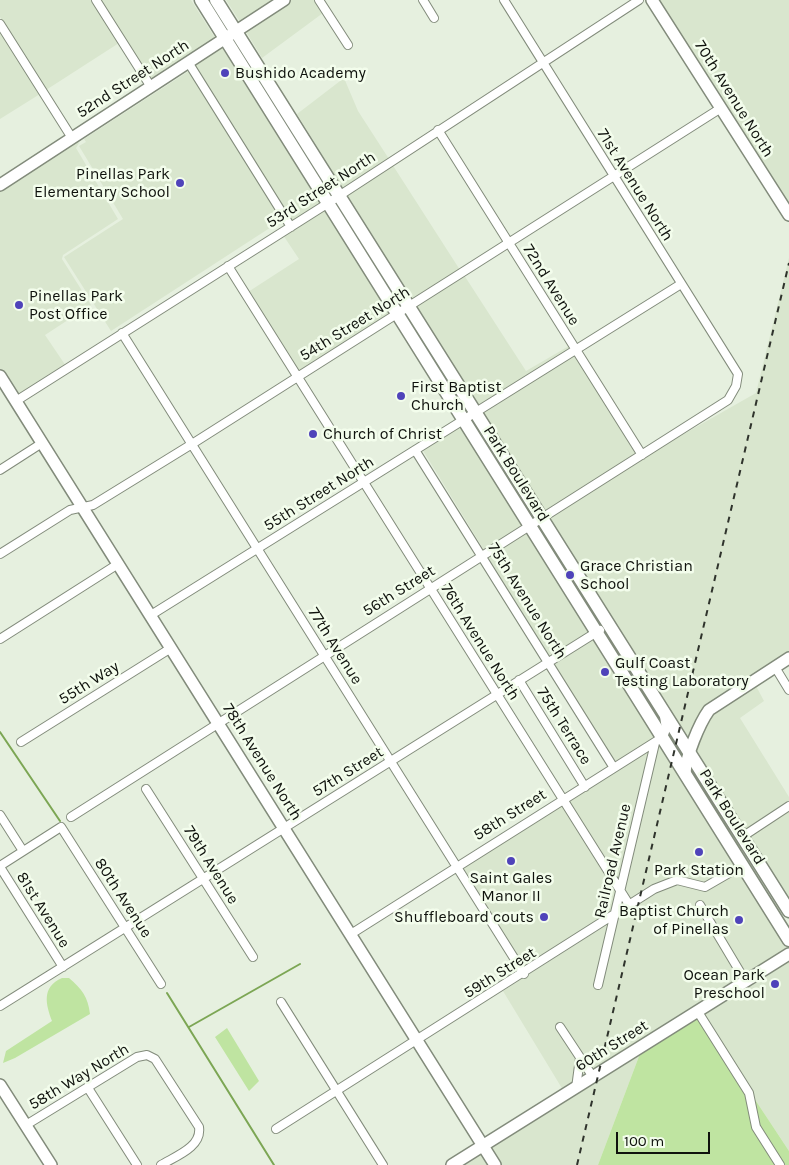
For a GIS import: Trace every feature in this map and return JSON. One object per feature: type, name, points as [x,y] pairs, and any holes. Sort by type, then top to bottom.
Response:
[{"type":"main road","name":"Park Boulevard","points":[[201,0],[231,36],[339,196],[789,911]]},
{"type":"main road","name":"Park Boulevard","points":[[216,0],[231,36],[327,203],[596,632],[659,740],[685,773],[789,940]]},
{"type":"main road","points":[[705,805],[719,814],[728,828],[739,832]]},
{"type":"main road","points":[[743,865],[749,865],[763,882],[773,886]]},
{"type":"main road","points":[[775,916],[781,918],[789,926]]},
{"type":"street","points":[[96,0],[150,87]]},
{"type":"street","name":"52nd Street North","points":[[0,185],[284,0]]},
{"type":"street","points":[[319,0],[348,45]]},
{"type":"street","points":[[423,0],[434,18]]},
{"type":"street","name":"71st Avenue North","points":[[504,0],[738,374],[736,386]]},
{"type":"street","name":"53rd Street North","points":[[16,401],[291,227],[639,0]]},
{"type":"street","name":"70th Avenue North","points":[[652,0],[789,215]]},
{"type":"street","points":[[0,24],[72,138]]},
{"type":"street","points":[[188,62],[291,227]]},
{"type":"street","name":"54th Street North","points":[[0,554],[70,510],[93,505],[192,444],[721,108]]},
{"type":"street","name":"72nd Avenue","points":[[438,130],[642,455]]},
{"type":"street","name":"76th Avenue North","points":[[228,266],[630,906]]},
{"type":"street","name":"55th Street North","points":[[150,615],[681,284]]},
{"type":"street","name":"77th Avenue","points":[[122,333],[524,974]]},
{"type":"street","name":"78th Avenue North","points":[[0,376],[495,1165]]},
{"type":"street","name":"56th Street","points":[[71,817],[728,400],[736,386]]},
{"type":"street","points":[[0,470],[42,443]]},
{"type":"street","name":"75th Avenue North","points":[[415,450],[614,768]]},
{"type":"street","points":[[0,639],[118,564]]},
{"type":"street","name":"57th Street","points":[[1,1004],[608,624]]},
{"type":"street","name":"55th Way","points":[[21,742],[171,648]]},
{"type":"street","points":[[685,773],[689,752],[709,710],[789,658]]},
{"type":"street","points":[[775,667],[789,690]]},
{"type":"street","name":"75th Terrace","points":[[519,680],[584,787]]},
{"type":"street","points":[[659,740],[666,729],[663,711]]},
{"type":"street","name":"58th Street","points":[[351,934],[659,740]]},
{"type":"street","name":"Railroad Avenue","points":[[598,985],[659,740]]},
{"type":"street","name":"79th Avenue","points":[[146,789],[253,957]]},
{"type":"street","points":[[739,832],[789,806]]},
{"type":"street","points":[[0,815],[23,851],[0,867]]},
{"type":"street","name":"80th Avenue","points":[[23,851],[61,827],[161,984]]},
{"type":"street","name":"59th Street","points":[[276,1129],[667,882],[677,880],[705,887],[743,865]]},
{"type":"street","name":"81st Avenue","points":[[0,867],[63,966]]},
{"type":"street","points":[[700,905],[746,982]]},
{"type":"street","name":"60th Street","points":[[452,1165],[789,954]]},
{"type":"street","points":[[281,1002],[383,1165]]},
{"type":"street","points":[[698,1012],[749,1093],[756,1127],[780,1165]]},
{"type":"street","points":[[560,1027],[593,1077]]},
{"type":"street","name":"58th Way North","points":[[26,1126],[137,1057],[147,1055],[155,1058],[198,1127],[200,1135],[196,1143],[161,1165]]},
{"type":"street","points":[[576,1088],[580,1058]]},
{"type":"street","points":[[88,1088],[136,1165]]},
{"type":"street","points":[[1,1089],[51,1165]]},
{"type":"shaded area","points":[[0,0],[91,0],[119,43],[46,90],[0,17]]},
{"type":"shaded area","points":[[100,0],[191,0],[217,41],[187,59],[185,57],[151,80]]},
{"type":"shaded area","points":[[226,0],[278,0],[242,25]]},
{"type":"shaded area","points":[[290,0],[315,0],[323,13],[262,58],[245,30]]},
{"type":"shaded area","points":[[657,0],[789,0],[789,209]]},
{"type":"shaded area","points":[[0,30],[40,94],[0,119]]},
{"type":"shaded area","points":[[221,46],[321,204],[292,222],[193,63]]},
{"type":"shaded area","name":"Pinellas Park Elementary School","points":[[189,71],[282,220],[111,331],[64,257],[123,219],[79,146],[86,142],[84,139]]},
{"type":"shaded area","points":[[344,78],[358,111],[389,159],[343,189],[297,114]]},
{"type":"shaded area","points":[[76,139],[79,143],[76,148],[118,219],[63,255],[62,259],[91,305],[45,335],[66,366],[17,396],[0,369],[0,189]]},
{"type":"shaded area","points":[[392,164],[460,270],[413,301],[347,194]]},
{"type":"shaded area","points":[[324,209],[390,313],[298,372],[248,292],[299,259],[283,235]]},
{"type":"shaded area","points":[[789,258],[789,654],[707,707],[691,744],[549,518],[668,443],[756,393]]},
{"type":"shaded area","points":[[464,275],[526,371],[569,346],[571,349],[479,406],[416,306]]},
{"type":"shaded area","points":[[574,354],[637,454],[545,513],[482,411]]},
{"type":"shaded area","points":[[461,425],[525,526],[484,550],[422,449]]},
{"type":"shaded area","points":[[528,531],[592,631],[550,657],[487,556]]},
{"type":"shaded area","points":[[595,636],[658,737],[616,763],[553,662]]},
{"type":"shaded area","points":[[755,684],[764,701],[740,718],[789,797],[789,803],[744,832],[694,751],[712,712]]},
{"type":"shaded area","points":[[662,742],[738,864],[705,883],[678,877],[667,879],[631,901],[625,891],[658,745]]},
{"type":"shaded area","points":[[650,750],[619,883],[568,801]]},
{"type":"shaded area","points":[[562,805],[617,893],[612,914],[525,969],[462,868]]},
{"type":"shaded area","points":[[789,810],[789,904],[747,837]]},
{"type":"shaded area","points":[[741,870],[789,950],[748,977],[701,901],[696,905],[742,981],[594,1073],[561,1023],[556,1027],[588,1076],[563,1090],[503,991],[609,923],[594,988],[600,989],[618,918],[655,892],[676,884],[706,890]]},
{"type":"shaded area","points":[[789,957],[789,1151],[754,1098],[752,1091],[703,1013]]},
{"type":"shaded area","points":[[641,1051],[598,1165],[499,1165],[488,1147]]},
{"type":"shaded area","points":[[482,1151],[491,1165],[459,1165]]},
{"type":"green space","points":[[62,978],[69,978],[81,990],[88,1003],[90,1014],[15,1058],[3,1063],[6,1051],[52,1021],[47,1003],[48,991],[55,982]]},
{"type":"green space","points":[[697,1016],[746,1094],[776,1165],[598,1165],[641,1051]]},
{"type":"green space","points":[[227,1028],[259,1081],[249,1091],[215,1037]]},
{"type":"green space","points":[[754,1098],[789,1151],[789,1165],[785,1165],[759,1125]]},
{"type":"waterway","points":[[0,732],[60,821]]},
{"type":"waterway","points":[[189,1027],[300,964]]},
{"type":"waterway","points":[[167,993],[274,1165]]},
{"type":"railway","points":[[577,1165],[789,263]]},
{"type":"place","name":"Bushido Academy","points":[[225,73]]},
{"type":"place","name":"Pinellas Park Elementary School","points":[[180,183]]},
{"type":"place","name":"Pinellas Park Post Office","points":[[19,305]]},
{"type":"place","name":"First Baptist Church","points":[[401,396]]},
{"type":"place","name":"Church of Christ","points":[[313,434]]},
{"type":"place","name":"Grace Christian School","points":[[570,575]]},
{"type":"place","name":"Gulf Coast Testing Laboratory","points":[[605,672]]},
{"type":"place","name":"Park Station","points":[[699,852]]},
{"type":"place","name":"Saint Gales Manor II","points":[[511,861]]},
{"type":"place","name":"Shuffleboard couts","points":[[544,917]]},
{"type":"place","name":"Baptist Church of Pinellas","points":[[739,920]]},
{"type":"place","name":"Ocean Park Preschool","points":[[775,984]]}]
